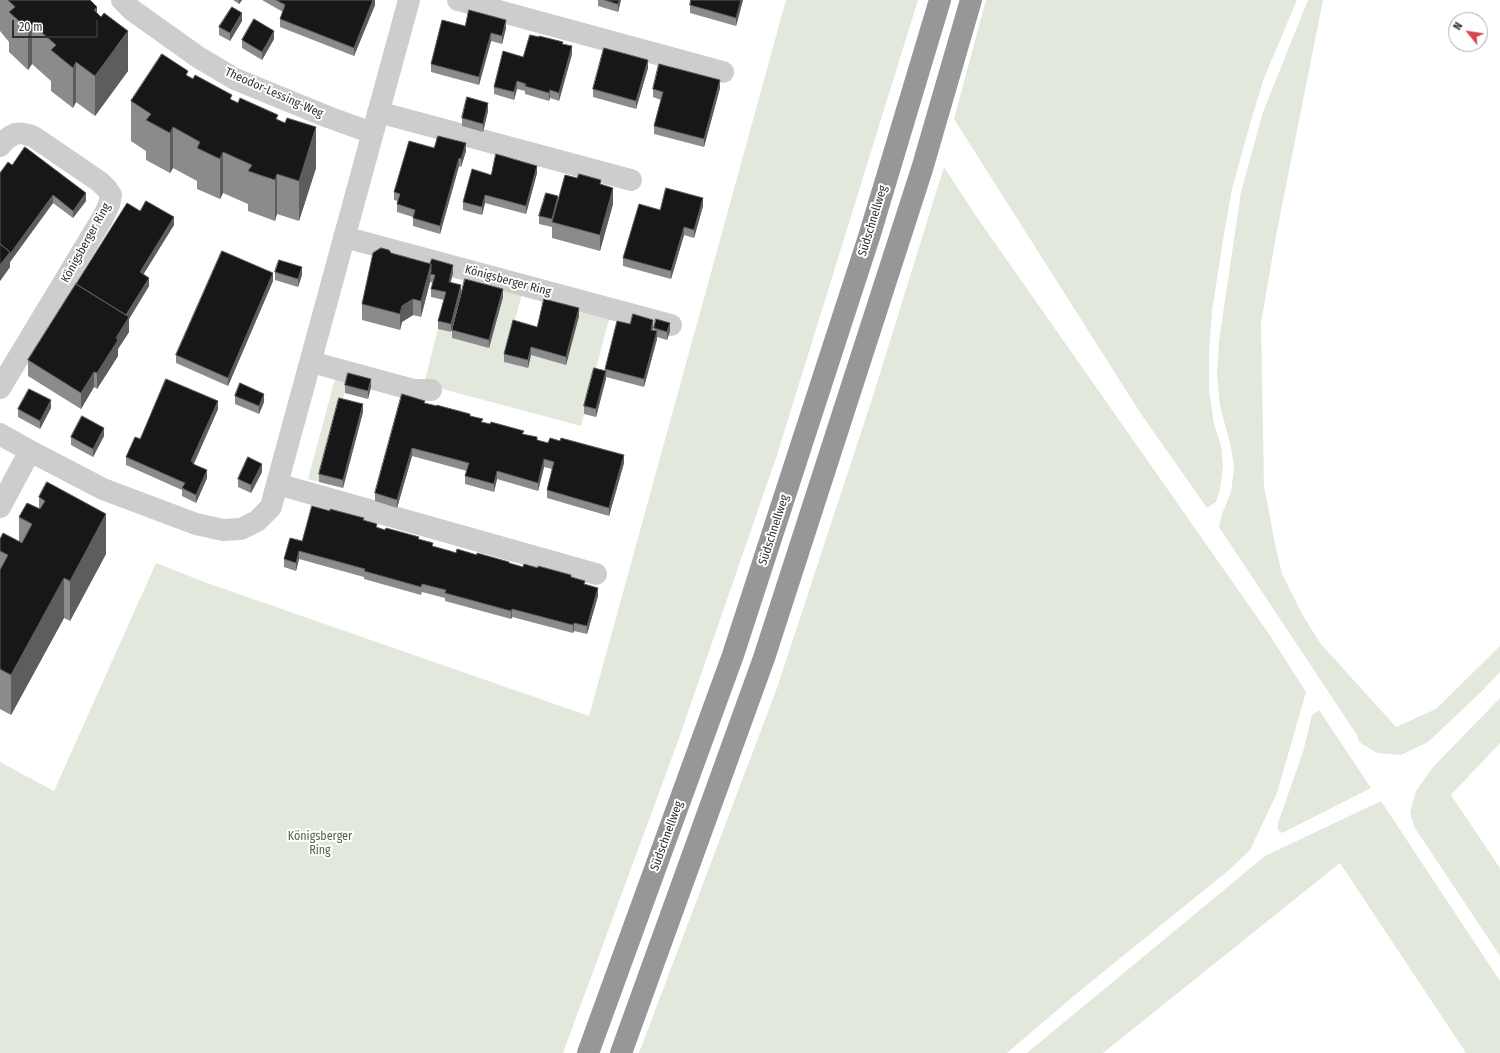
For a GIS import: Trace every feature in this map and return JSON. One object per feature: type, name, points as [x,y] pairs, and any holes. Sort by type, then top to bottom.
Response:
[{"type":"highway","name":"Südschnellweg","points":[[588,1053],[733,655],[866,245],[940,0]]},
{"type":"highway","points":[[622,1053],[764,658],[922,169],[972,0]]},
{"type":"street","name":"Theodor-Lessing-Weg","points":[[122,0],[132,10],[198,57],[235,79],[364,130],[376,122]]},
{"type":"street","points":[[0,434],[30,452],[103,489],[196,524],[223,530],[240,529],[262,517],[271,507],[408,0]]},
{"type":"street","points":[[458,0],[723,72]]},
{"type":"street","points":[[376,122],[631,180]]},
{"type":"street","name":"Königsberger Ring","points":[[0,146],[13,135],[22,132],[34,137],[100,182],[111,196],[109,205],[100,222],[0,388]]},
{"type":"street","name":"Königsberger Ring","points":[[344,237],[671,324]]},
{"type":"street","points":[[310,362],[414,390],[431,390]]},
{"type":"street","points":[[0,507],[30,452]]},
{"type":"street","points":[[277,484],[596,574]]},
{"type":"green space","points":[[786,0],[918,0],[777,455],[678,741],[563,1053],[0,1053],[0,762],[54,791],[156,563],[207,583],[589,716]]},
{"type":"green space","points":[[986,0],[1297,0],[1264,78],[1232,189],[1212,311],[1209,352],[1209,391],[1214,424],[1221,446],[1223,466],[1220,490],[1216,502],[1207,508],[1141,414],[954,119]]},
{"type":"green space","points":[[1308,0],[1323,0],[1276,236],[1261,323],[1264,486],[1282,574],[1302,614],[1320,643],[1396,727],[1436,709],[1500,646],[1500,672],[1428,742],[1401,755],[1377,753],[1359,742],[1357,735],[1219,527],[1222,514],[1231,492],[1234,468],[1231,447],[1220,406],[1217,374],[1219,341],[1241,192],[1263,112]]},
{"type":"green space","points":[[944,167],[976,216],[1269,634],[1306,692],[1277,793],[1250,850],[1229,870],[1076,994],[1007,1053],[639,1053],[777,688],[872,399]]},
{"type":"green space","points":[[486,284],[522,294],[504,361],[528,368],[531,355],[566,364],[570,309],[610,315],[581,426],[424,384],[438,329],[453,333]]},
{"type":"green space","points":[[336,375],[348,379],[341,406],[339,406],[319,482],[308,479]]},
{"type":"green space","points":[[1500,698],[1500,743],[1451,795],[1500,868],[1500,956],[1415,828],[1410,813],[1416,791],[1433,767]]},
{"type":"green space","points":[[1319,710],[1371,788],[1282,833],[1278,830],[1278,823],[1303,752],[1312,715]]},
{"type":"green space","points":[[1381,801],[1500,981],[1500,1053],[1466,1053],[1340,863],[1103,1053],[1027,1053],[1265,856]]},
{"type":"building","points":[[8,0],[90,0],[97,7],[94,10],[101,17],[104,13],[128,31],[95,76],[76,62],[73,68],[51,50],[56,45],[32,24],[28,29],[9,12],[15,7]]},
{"type":"building","points":[[276,0],[373,0],[354,48],[280,19],[285,5]]},
{"type":"building","points":[[605,0],[619,0],[618,4]]},
{"type":"building","points":[[691,0],[741,0],[736,18],[690,5]]},
{"type":"building","points":[[232,7],[242,13],[230,33],[219,27]]},
{"type":"building","points":[[469,10],[506,20],[502,36],[491,33],[479,77],[431,64],[442,20],[465,26]]},
{"type":"building","points":[[254,19],[274,31],[262,52],[242,40]]},
{"type":"building","points":[[530,35],[563,42],[562,44],[572,46],[559,93],[550,90],[549,93],[525,86],[526,84],[517,81],[514,92],[494,87],[503,51],[523,57]]},
{"type":"building","points":[[604,48],[648,60],[636,101],[593,89]]},
{"type":"building","points":[[162,54],[188,71],[186,75],[193,79],[195,75],[232,95],[230,99],[238,103],[240,98],[278,115],[276,119],[285,123],[287,118],[316,127],[299,181],[277,174],[275,180],[248,171],[252,165],[223,152],[220,159],[197,148],[200,142],[173,127],[170,133],[146,120],[151,114],[131,101]]},
{"type":"building","points":[[659,64],[720,80],[704,139],[654,126],[663,92],[653,89]]},
{"type":"building","points":[[467,97],[488,103],[483,124],[462,118]]},
{"type":"building","points":[[438,136],[466,143],[461,159],[459,158],[440,226],[413,218],[415,210],[397,204],[400,194],[394,192],[409,141],[434,148]]},
{"type":"building","points":[[25,147],[86,193],[73,211],[53,195],[10,254],[10,252],[0,244],[0,173],[8,162],[12,165]]},
{"type":"building","points":[[496,154],[537,166],[526,206],[485,195],[482,207],[463,202],[472,169],[491,175]]},
{"type":"building","points":[[579,174],[601,180],[600,184],[613,188],[600,235],[552,222],[565,175],[577,178]]},
{"type":"building","points":[[666,188],[703,198],[694,230],[684,227],[671,271],[623,258],[639,204],[660,210]]},
{"type":"building","points":[[546,193],[558,196],[552,219],[539,216]]},
{"type":"building","points":[[146,201],[174,217],[140,272],[149,278],[126,315],[76,284],[127,203],[140,211]]},
{"type":"building","points":[[0,244],[10,252],[0,265]]},
{"type":"building","points":[[381,248],[389,250],[391,253],[431,264],[421,301],[413,299],[402,306],[400,314],[362,304],[373,253]]},
{"type":"building","points":[[222,251],[273,273],[228,378],[176,355]]},
{"type":"building","points":[[432,259],[453,265],[449,282],[461,285],[451,324],[438,321],[446,292],[431,289],[435,275],[430,274],[430,264]]},
{"type":"building","points":[[279,260],[302,267],[298,279],[275,272]]},
{"type":"building","points":[[465,279],[503,289],[489,340],[452,330]]},
{"type":"building","points":[[76,284],[129,317],[116,338],[118,340],[97,373],[94,372],[81,393],[28,360]]},
{"type":"building","points":[[544,299],[579,308],[566,357],[531,347],[528,360],[504,354],[513,320],[537,327]]},
{"type":"building","points":[[633,314],[653,320],[651,330],[657,331],[644,379],[605,369],[617,321],[630,324]]},
{"type":"building","points":[[656,319],[670,323],[667,332],[654,328]]},
{"type":"building","points":[[594,368],[606,371],[596,409],[584,406]]},
{"type":"building","points":[[348,373],[371,379],[368,391],[345,385]]},
{"type":"building","points":[[166,379],[218,401],[191,461],[193,464],[207,470],[196,495],[182,488],[185,483],[126,457],[135,437],[140,439]]},
{"type":"building","points":[[240,383],[264,394],[259,406],[235,396]]},
{"type":"building","points":[[29,389],[51,400],[40,421],[18,409]]},
{"type":"building","points":[[402,394],[425,401],[424,403],[470,414],[470,416],[483,419],[481,422],[490,424],[491,422],[524,431],[522,434],[537,437],[537,440],[548,443],[550,438],[560,441],[561,438],[624,455],[609,508],[547,490],[554,462],[544,459],[538,483],[497,471],[494,484],[465,476],[469,463],[412,448],[397,500],[375,493]]},
{"type":"building","points":[[339,398],[363,404],[343,480],[319,474]]},
{"type":"building","points":[[82,416],[104,428],[93,449],[71,437]]},
{"type":"building","points":[[248,457],[262,464],[251,485],[238,479]]},
{"type":"building","points":[[47,482],[106,514],[70,581],[64,578],[11,675],[0,669],[0,570],[8,555],[0,551],[0,539],[3,533],[22,543],[32,524],[19,517],[27,503],[40,509],[45,501],[39,497]]},
{"type":"building","points":[[312,506],[364,518],[363,520],[377,524],[376,527],[385,530],[386,528],[419,537],[418,539],[433,543],[432,546],[456,553],[457,549],[477,555],[477,553],[523,567],[524,564],[538,568],[538,566],[571,575],[571,577],[585,581],[584,584],[598,588],[587,626],[574,623],[573,625],[512,609],[511,611],[445,593],[446,590],[422,584],[421,587],[364,571],[365,569],[299,551],[296,563],[284,559],[290,538],[302,541]]}]
